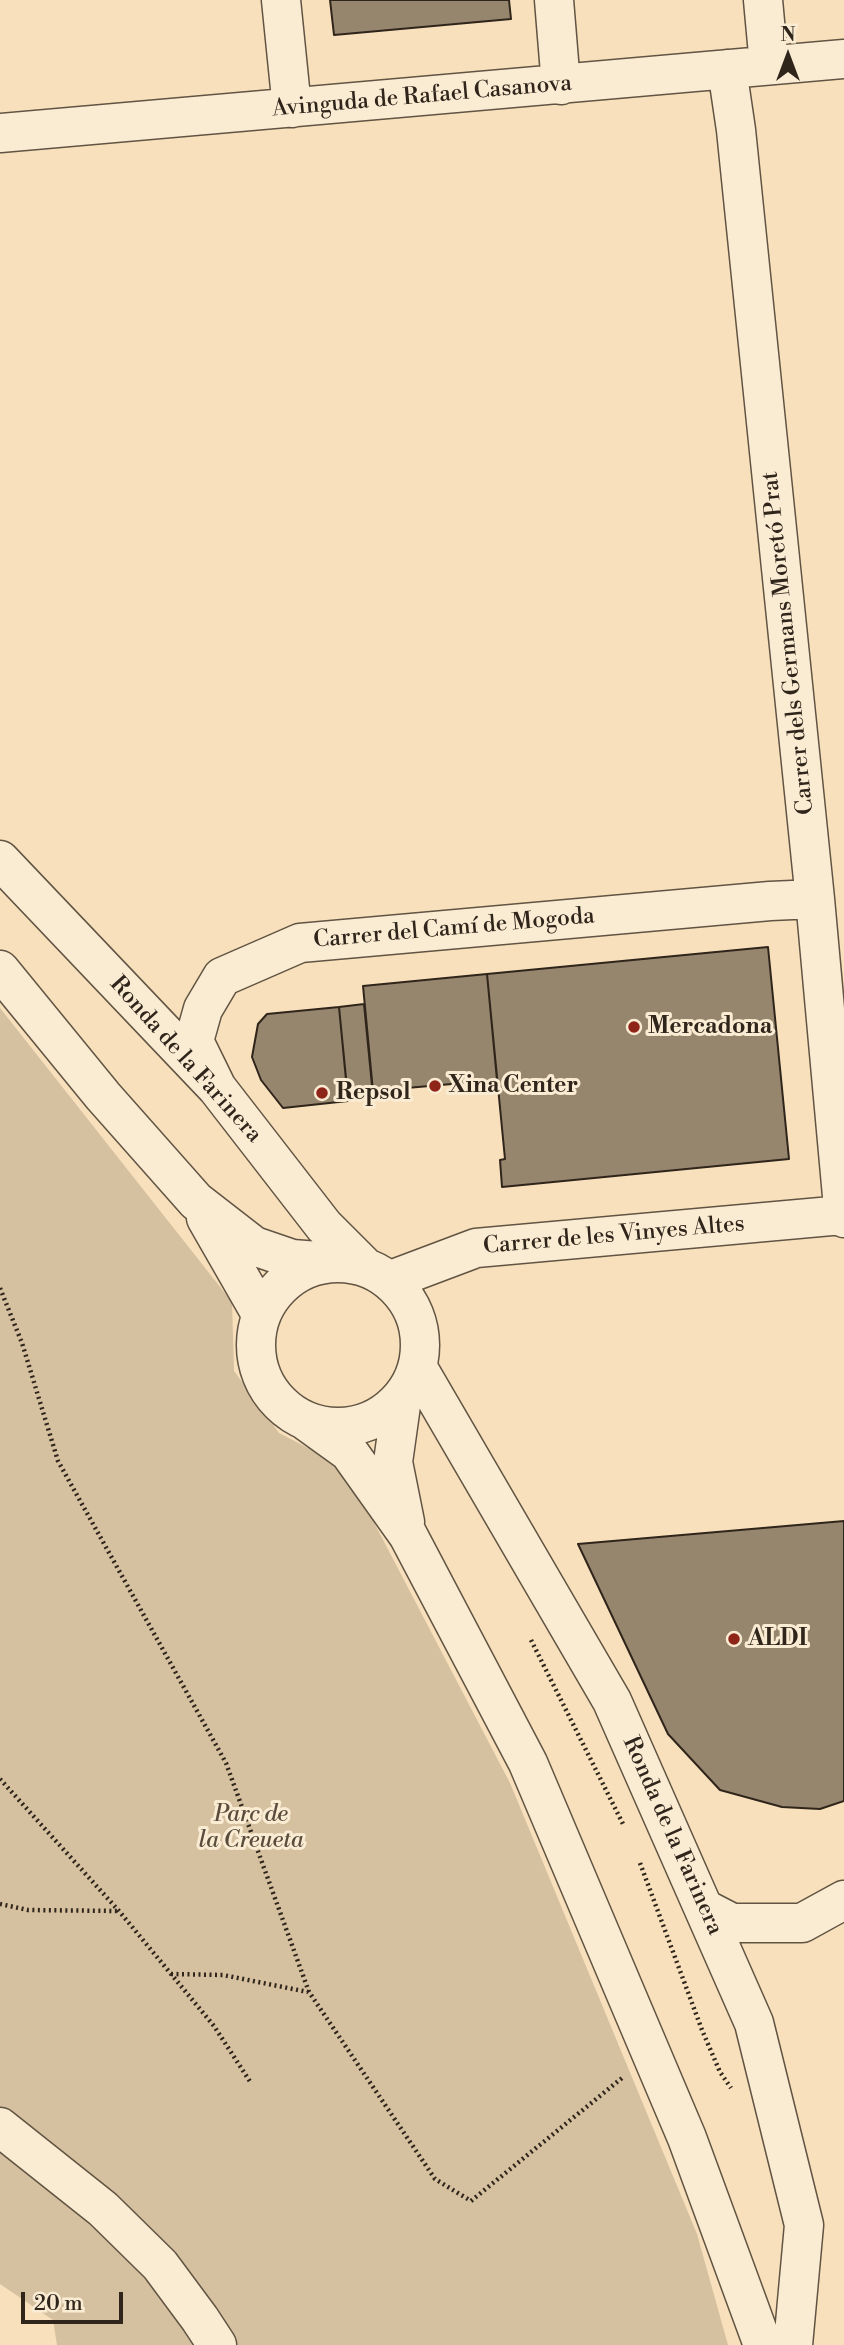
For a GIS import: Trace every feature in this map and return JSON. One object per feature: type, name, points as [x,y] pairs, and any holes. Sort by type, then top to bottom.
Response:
[{"type":"street","points":[[281,0],[292,108]]},
{"type":"street","points":[[554,0],[561,85]]},
{"type":"street","points":[[762,0],[769,65]]},
{"type":"street","name":"Avinguda de Rafael Casanova","points":[[0,133],[844,59]]},
{"type":"street","name":"Carrer dels Germans Moretó Prat","points":[[727,69],[815,899],[844,1217]]},
{"type":"street","name":"Ronda de la Farinera","points":[[0,860],[217,1088],[324,1226],[363,1270]]},
{"type":"street","name":"Carrer del Camí de Mogoda","points":[[217,1088],[194,1041],[209,998],[222,977],[300,943],[815,899]]},
{"type":"street","points":[[0,970],[103,1096],[196,1201],[254,1246],[292,1259],[363,1270],[411,1304],[421,1333],[393,1462],[408,1535]]},
{"type":"street","points":[[196,1201],[261,1314]]},
{"type":"street","name":"Carrer de les Vinyes Altes","points":[[363,1270],[476,1248],[844,1217]]},
{"type":"street","points":[[363,1270],[303,1270],[278,1288],[261,1314],[256,1344],[261,1375],[278,1401],[349,1452],[408,1535],[528,1763],[687,2138],[763,2345]]},
{"type":"street","points":[[306,1421],[340,1428],[374,1420],[410,1383]]},
{"type":"street","name":"Ronda de la Farinera","points":[[410,1383],[612,1701],[754,2023],[804,2225],[793,2345]]},
{"type":"street","points":[[705,1909],[732,1923],[802,1923],[844,1900]]},
{"type":"street","points":[[0,2127],[103,2209],[160,2265],[217,2345]]},
{"type":"path","points":[[0,1288],[22,1342],[58,1461],[226,1763],[309,1992],[435,2179],[471,2201],[652,2054]]},
{"type":"path","points":[[529,1636],[628,1833]]},
{"type":"path","points":[[0,1779],[119,1911],[214,2026],[251,2083]]},
{"type":"path","points":[[639,1858],[720,2072],[741,2102],[772,2095]]},
{"type":"path","points":[[0,1904],[28,1910],[119,1911]]},
{"type":"path","points":[[171,1974],[223,1975],[309,1992]]},
{"type":"green space","name":"Parc de la Creueta","points":[[0,1008],[232,1302],[234,1371],[279,1433],[345,1467],[510,1783],[697,2234],[728,2345],[234,2345],[0,2110]]},
{"type":"green space","points":[[0,2151],[82,2213],[179,2314],[199,2345],[57,2345],[53,2320],[0,2284]]},
{"type":"building","points":[[330,0],[509,0],[511,19],[334,35]]},
{"type":"building","name":"Mercadona","points":[[768,947],[789,1159],[502,1187],[500,1160],[505,1159],[487,974]]},
{"type":"building","points":[[487,974],[497,1080],[373,1091],[363,986]]},
{"type":"building","points":[[364,1004],[373,1096],[348,1098],[339,1007]]},
{"type":"building","points":[[339,1007],[348,1101],[283,1108],[261,1080],[252,1057],[258,1024],[267,1014]]},
{"type":"building","name":"ALDI","points":[[844,1521],[844,1801],[820,1809],[782,1807],[720,1790],[668,1734],[578,1544]]},
{"type":"place","name":"Mercadona","points":[[634,1027]]},
{"type":"place","name":"Xina Center","points":[[435,1086]]},
{"type":"place","name":"Repsol","points":[[322,1093]]},
{"type":"place","name":"ALDI","points":[[734,1639]]}]
